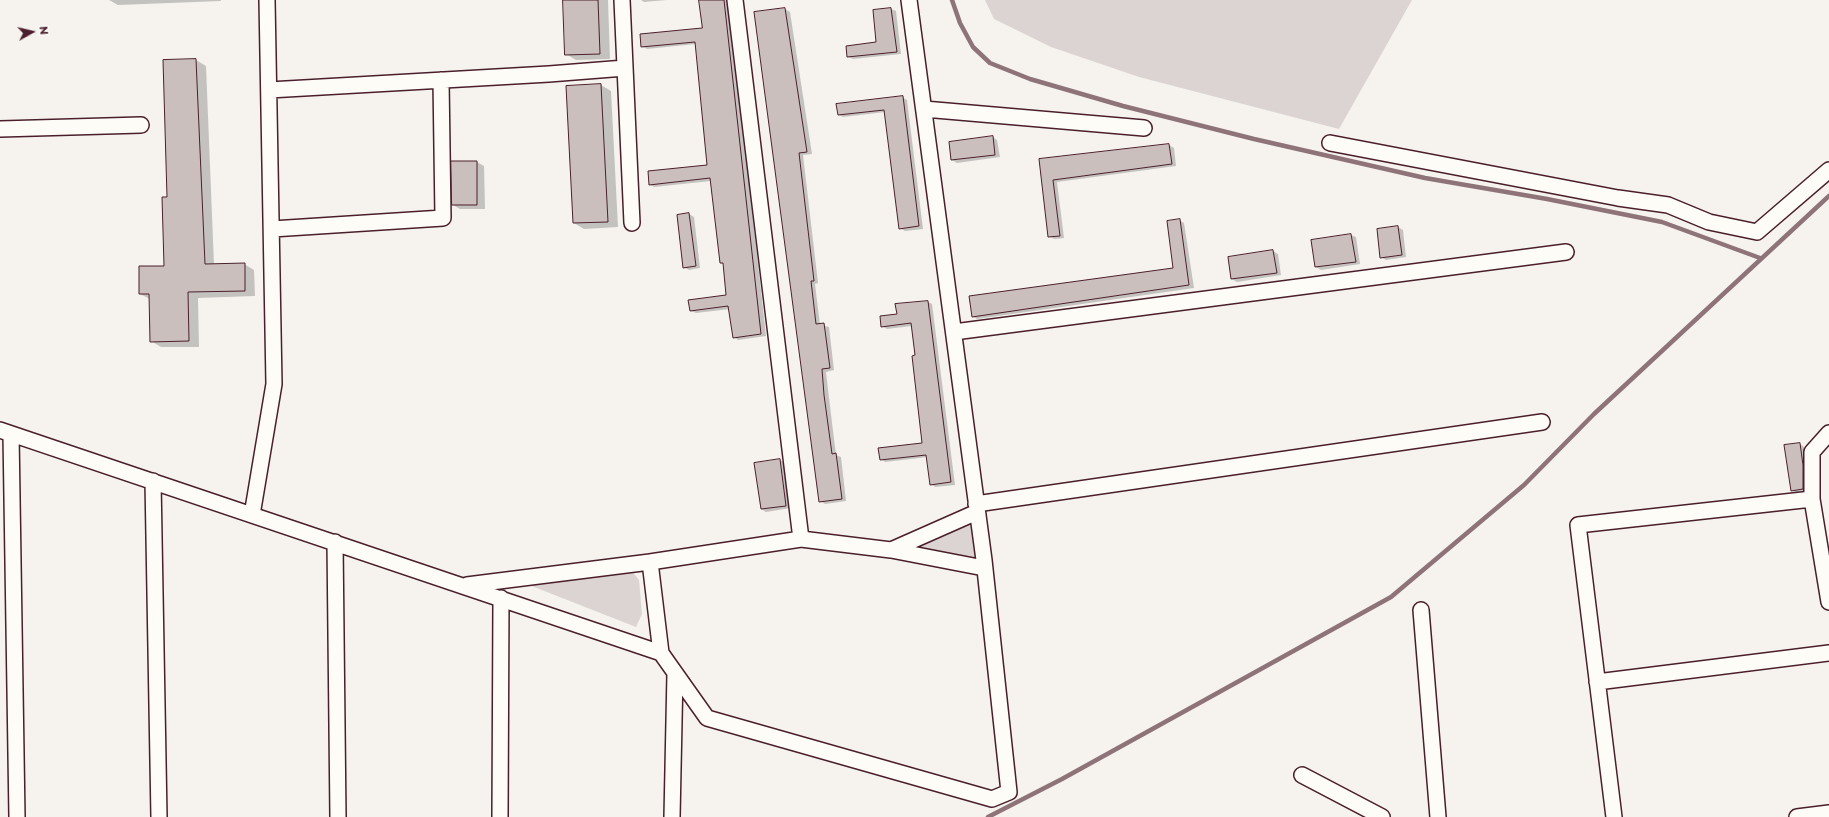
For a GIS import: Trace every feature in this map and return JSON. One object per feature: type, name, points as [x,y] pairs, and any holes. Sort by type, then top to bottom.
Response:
[{"type":"street","points":[[252,515],[274,384],[268,0]]},
{"type":"street","points":[[622,0],[632,223]]},
{"type":"street","points":[[735,0],[801,539]]},
{"type":"street","points":[[650,562],[660,653],[707,718],[992,798],[1009,792],[977,508],[909,0]]},
{"type":"street","points":[[269,90],[625,68]]},
{"type":"street","points":[[272,229],[443,218],[441,80]]},
{"type":"street","points":[[924,109],[1144,128]]},
{"type":"street","points":[[0,129],[141,125]]},
{"type":"street","points":[[1330,143],[1618,198],[1668,205],[1709,222],[1757,232],[1829,170]]},
{"type":"street","points":[[954,332],[1566,252]]},
{"type":"street","points":[[891,550],[977,508],[1542,422]]},
{"type":"street","points":[[17,817],[5,432],[501,598],[660,653]]},
{"type":"street","points":[[1829,433],[1812,452],[1812,499],[1829,602]]},
{"type":"street","points":[[152,481],[159,817]]},
{"type":"street","points":[[1614,817],[1578,525],[1812,499]]},
{"type":"street","points":[[464,586],[650,562],[801,539],[891,550],[984,568]]},
{"type":"street","points":[[335,542],[338,817]]},
{"type":"street","points":[[500,817],[501,598]]},
{"type":"street","points":[[1421,610],[1438,817]]},
{"type":"street","points":[[1598,682],[1829,653]]},
{"type":"street","points":[[672,817],[675,673]]},
{"type":"street","points":[[1302,775],[1382,817]]},
{"type":"street","points":[[1796,817],[1829,813]]},
{"type":"shaded area","points":[[985,0],[1412,0],[1339,129],[1139,77],[1051,47],[994,19]]},
{"type":"shaded area","points":[[970,522],[976,558],[907,550]]},
{"type":"shaded area","points":[[631,570],[639,580],[642,614],[636,627],[529,585]]},
{"type":"building","points":[[563,0],[598,0],[600,54],[565,55]]},
{"type":"building","points":[[699,0],[724,0],[761,334],[733,338],[728,306],[690,311],[688,300],[726,295],[723,263],[720,263],[710,178],[649,185],[648,171],[707,165],[695,42],[641,47],[640,34],[702,28]]},
{"type":"building","points":[[785,8],[807,152],[799,153],[814,281],[811,281],[816,324],[824,323],[830,368],[822,369],[824,395],[832,454],[836,453],[842,499],[819,502],[754,12]]},
{"type":"building","points":[[891,8],[897,52],[847,57],[846,46],[876,42],[873,10]]},
{"type":"building","points":[[196,59],[205,264],[245,263],[245,291],[188,292],[189,341],[150,342],[149,294],[139,294],[139,266],[164,266],[162,197],[167,197],[163,60]]},
{"type":"building","points":[[601,84],[608,222],[573,223],[566,86]]},
{"type":"building","points":[[903,96],[919,226],[899,229],[884,110],[838,115],[836,104]]},
{"type":"building","points":[[993,136],[995,155],[951,160],[949,142]]},
{"type":"building","points":[[1169,144],[1172,164],[1053,180],[1060,236],[1048,237],[1039,159]]},
{"type":"building","points":[[451,161],[477,161],[477,205],[452,205]]},
{"type":"building","points":[[689,213],[696,266],[683,268],[677,215]]},
{"type":"building","points":[[1180,219],[1189,285],[972,317],[969,296],[1173,268],[1167,221]]},
{"type":"building","points":[[1398,226],[1402,255],[1380,258],[1377,229]]},
{"type":"building","points":[[1351,234],[1356,262],[1315,267],[1311,240]]},
{"type":"building","points":[[1273,250],[1277,273],[1231,279],[1228,257]]},
{"type":"building","points":[[928,301],[951,482],[930,485],[926,455],[880,460],[878,448],[922,443],[912,356],[915,355],[911,323],[881,327],[880,316],[897,314],[895,304]]},
{"type":"building","points":[[1800,443],[1803,465],[1803,489],[1791,491],[1784,445]]},
{"type":"building","points":[[780,459],[786,506],[761,509],[754,463]]},
{"type":"waterway","points":[[952,0],[960,23],[973,47],[990,63],[1030,79],[1123,106],[1254,139],[1425,178],[1547,199],[1662,222],[1760,258]]},
{"type":"waterway","points":[[988,817],[1062,779],[1391,597],[1524,485],[1594,414],[1829,196]]}]
